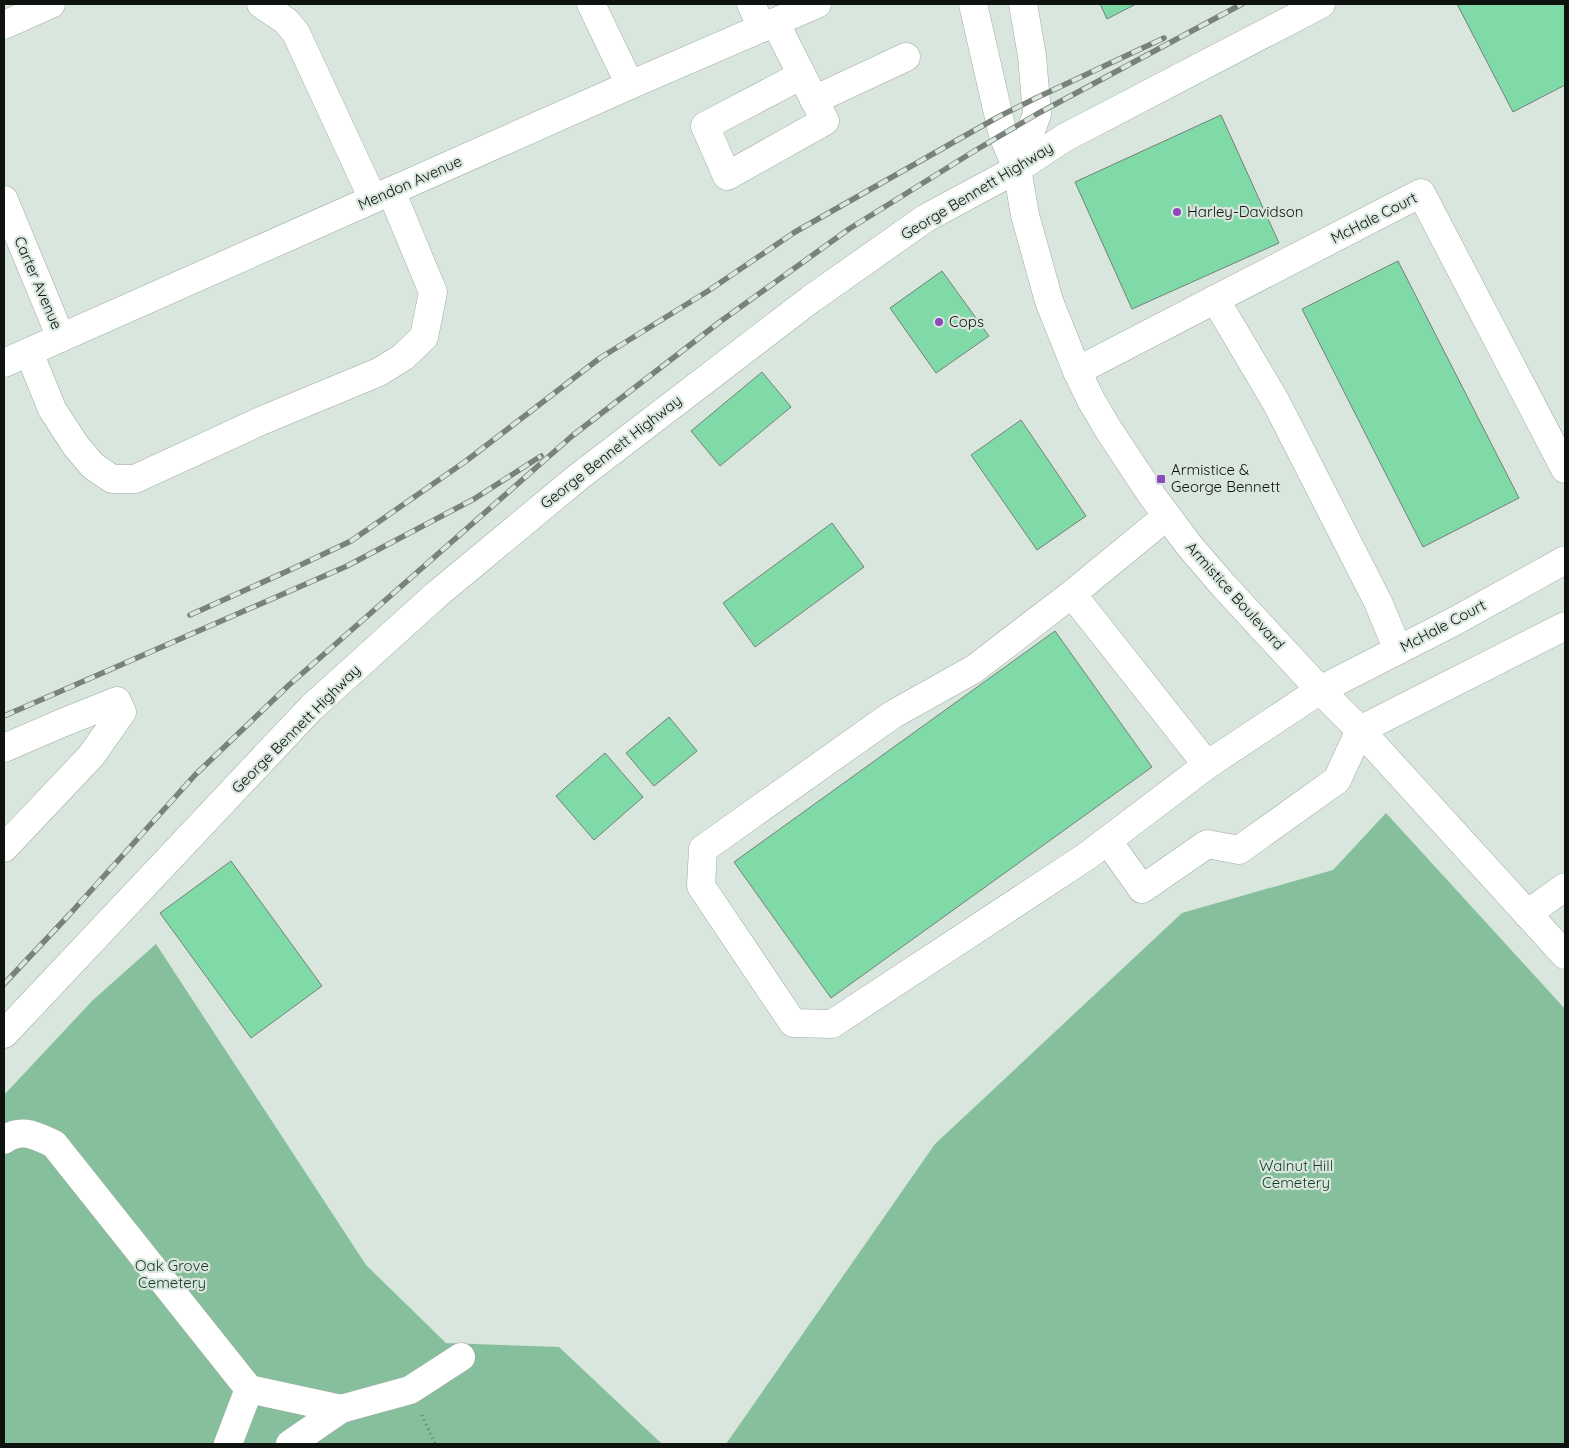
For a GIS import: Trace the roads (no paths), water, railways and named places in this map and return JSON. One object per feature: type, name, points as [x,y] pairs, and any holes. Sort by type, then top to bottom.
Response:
[{"type":"main road","points":[[4,25],[51,4]]},
{"type":"main road","points":[[29,352],[52,409],[76,446],[93,466],[112,479],[136,479],[263,420],[379,372],[403,357],[424,337],[433,292],[296,33],[286,21],[261,4]]},
{"type":"main road","points":[[591,4],[630,85]]},
{"type":"main road","name":"Mendon Avenue","points":[[4,363],[630,85],[763,18],[817,4]]},
{"type":"main road","name":"Armistice Boulevard","points":[[973,4],[1003,135],[1017,169],[1025,215],[1049,301],[1077,371],[1108,429],[1167,516],[1223,585],[1320,690],[1360,730],[1565,955]]},
{"type":"main road","name":"Armistice Boulevard","points":[[1017,169],[1037,114],[1032,56],[1023,4]]},
{"type":"main road","name":"George Bennett Highway","points":[[4,1034],[312,708],[436,595],[577,478],[811,299],[926,218],[1017,169],[1064,138],[1321,4]]},
{"type":"main road","points":[[763,18],[802,75],[825,121],[727,176],[704,126],[802,75]]},
{"type":"main road","points":[[814,100],[906,57]]},
{"type":"main road","name":"McHale Court","points":[[1077,371],[1422,193],[1565,469]]},
{"type":"main road","name":"Carter Avenue","points":[[4,200],[61,338]]},
{"type":"main road","points":[[1215,300],[1276,402],[1378,602],[1398,650]]},
{"type":"main road","points":[[1167,516],[1072,594],[1207,765]]},
{"type":"main road","name":"McHale Court","points":[[1072,594],[974,669],[892,715],[703,849],[701,886],[793,1023],[832,1024],[1108,841],[1207,765],[1320,690],[1463,617],[1565,560]]},
{"type":"main road","points":[[1108,841],[1142,889],[1207,844],[1239,850],[1337,780],[1360,730],[1565,626]]},
{"type":"main road","points":[[4,748],[117,701],[122,712],[91,756],[4,848]]},
{"type":"main road","points":[[1527,914],[1565,887]]},
{"type":"main road","points":[[4,1140],[12,1134],[30,1134],[54,1144],[249,1389],[341,1409]]},
{"type":"main road","points":[[290,1444],[341,1409],[410,1390],[461,1357]]},
{"type":"main road","points":[[228,1444],[249,1389]]},
{"type":"railway","points":[[4,984],[195,775],[289,685],[572,436],[721,321],[849,229],[1037,114],[1242,4]]},
{"type":"railway","points":[[190,615],[351,541],[466,461],[600,358],[708,291],[795,232],[998,117],[1164,38]]},
{"type":"railway","points":[[4,716],[347,566],[474,499],[541,456]]},
{"type":"place","name":"Harley-Davidson","points":[[1177,212]]},
{"type":"place","name":"Cops","points":[[939,322]]},
{"type":"place","name":"Armistice & George Bennett","points":[[1161,479]]},
{"type":"park label","name":"Walnut Hill Cemetery","points":[[1296,1174]]},
{"type":"park label","name":"Oak Grove Cemetery","points":[[172,1274]]}]
